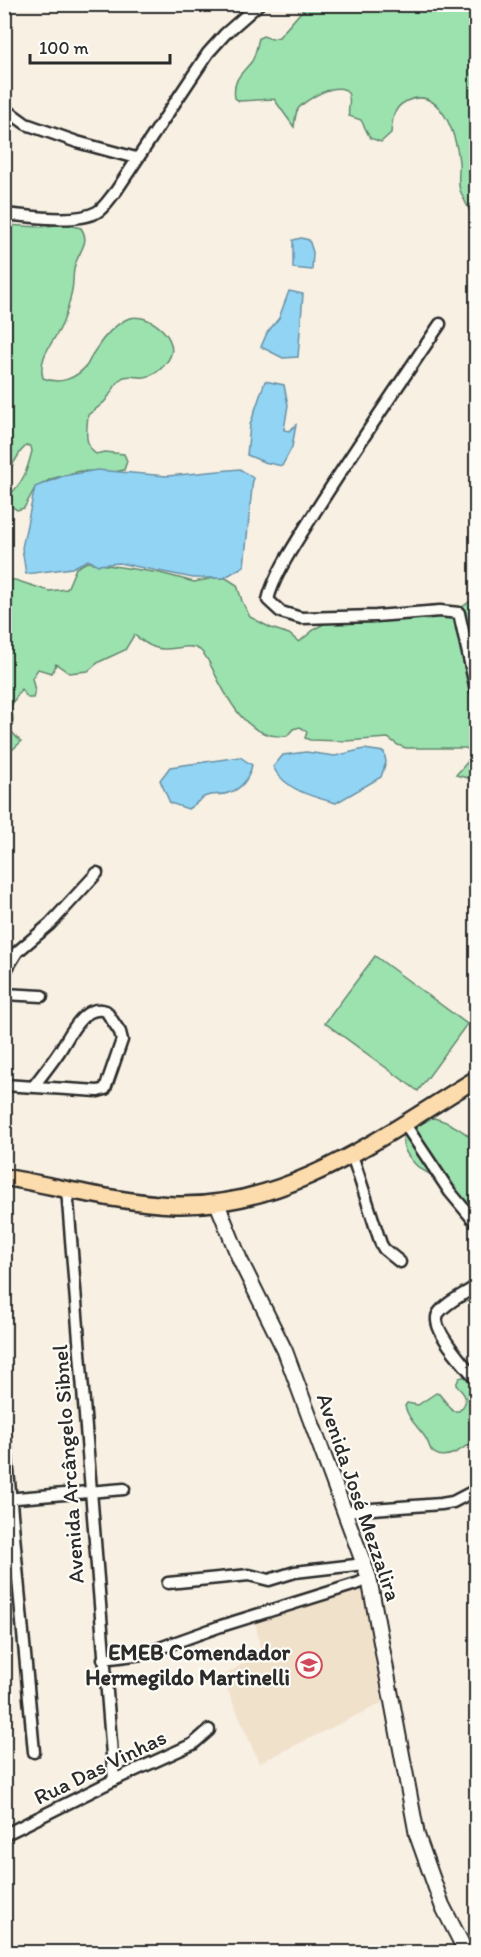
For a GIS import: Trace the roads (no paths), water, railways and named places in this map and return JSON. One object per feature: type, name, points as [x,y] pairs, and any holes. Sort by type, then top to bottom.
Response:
[{"type":"main road","points":[[4,1177],[163,1204],[217,1203],[244,1198],[289,1185],[352,1155],[477,1079]]},
{"type":"main road","name":"Avenida José Mezzalira","points":[[217,1203],[240,1260],[285,1351],[369,1578],[417,1835],[442,1905],[466,1953]]},
{"type":"street","points":[[4,214],[61,218],[87,217],[99,211],[116,191],[208,53],[258,4]]},
{"type":"street","points":[[4,108],[26,124],[77,142],[136,158]]},
{"type":"street","points":[[440,324],[344,466],[292,548],[270,590],[268,600],[281,612],[301,618],[376,616],[440,610],[459,613],[477,690]]},
{"type":"street","points":[[4,973],[17,952],[50,924],[97,873]]},
{"type":"street","points":[[4,994],[42,996]]},
{"type":"street","points":[[4,1085],[33,1087],[98,1091],[105,1089],[122,1040],[120,1032],[106,1011],[94,1011],[86,1015],[74,1027],[33,1087]]},
{"type":"street","points":[[404,1123],[450,1192],[477,1223]]},
{"type":"street","points":[[352,1155],[381,1244],[400,1263]]},
{"type":"street","name":"Avenida Arcângelo Sibnel","points":[[67,1189],[114,1780]]},
{"type":"street","points":[[475,1378],[438,1331],[436,1319],[439,1312],[446,1306],[477,1286]]},
{"type":"street","points":[[4,1427],[7,1499],[34,1752]]},
{"type":"street","points":[[7,1499],[124,1489]]},
{"type":"street","points":[[345,1511],[441,1504],[453,1502],[477,1490]]},
{"type":"street","points":[[168,1583],[249,1575],[269,1580],[295,1572],[364,1564]]},
{"type":"street","points":[[104,1659],[143,1653],[369,1578]]},
{"type":"street","name":"Rua Das Vinhas","points":[[4,1835],[114,1780],[193,1744],[209,1731]]},
{"type":"water","points":[[301,238],[309,240],[313,252],[312,270],[293,268],[293,240]]},
{"type":"water","points":[[289,291],[303,294],[298,357],[283,358],[261,347],[267,333],[279,318]]},
{"type":"water","points":[[265,381],[284,385],[288,405],[284,430],[289,431],[296,425],[292,447],[282,466],[247,455],[250,425]]},
{"type":"water","points":[[240,469],[253,478],[244,566],[224,578],[193,578],[119,563],[98,565],[88,560],[72,568],[26,574],[22,548],[35,487],[63,476],[97,470],[167,476]]},
{"type":"water","points":[[364,749],[384,752],[386,762],[381,777],[336,803],[292,787],[278,775],[273,767],[283,755],[306,752],[335,756]]},
{"type":"water","points":[[240,757],[252,765],[247,779],[238,789],[225,794],[204,797],[188,809],[170,803],[160,780],[170,767]]},
{"type":"place","name":"EMEB Comendador Hermegildo Martinelli","points":[[309,1665]]}]
